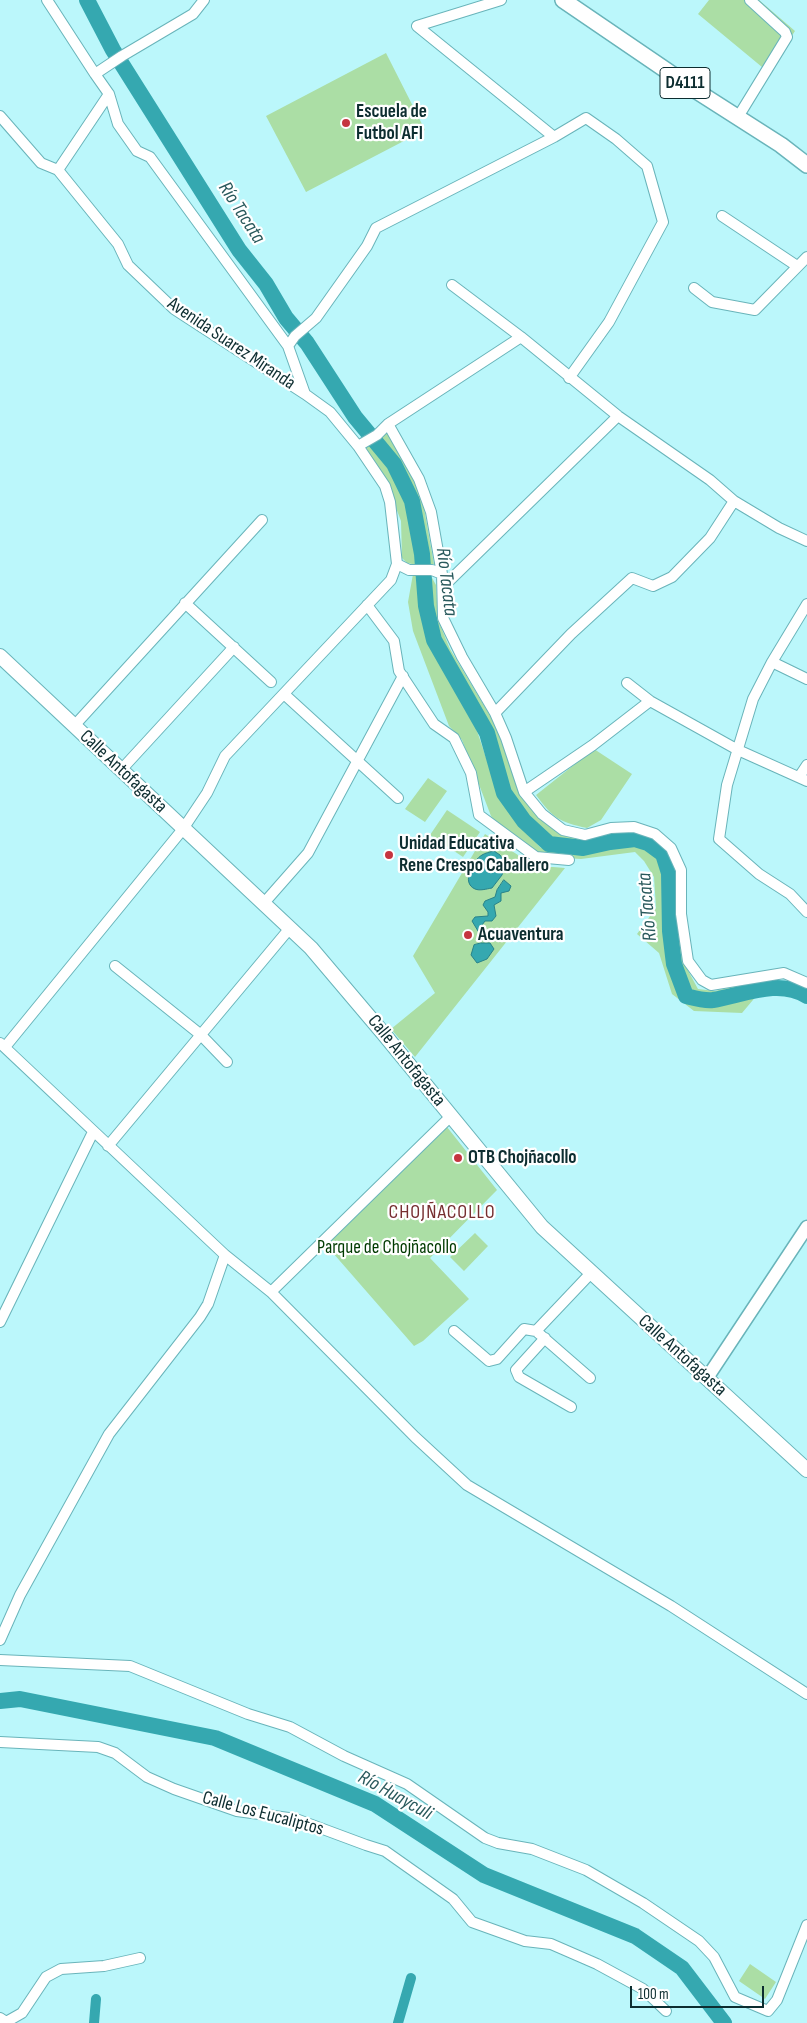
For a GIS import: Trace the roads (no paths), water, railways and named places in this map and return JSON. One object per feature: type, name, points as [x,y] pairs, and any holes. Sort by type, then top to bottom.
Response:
[{"type":"main road","name":"D4111","points":[[563,0],[698,92],[781,145],[807,165]]},
{"type":"main road","name":"Calle Antofagasta","points":[[0,656],[290,928],[343,984],[542,1227],[807,1470]]},
{"type":"street","points":[[47,0],[109,94],[118,124],[137,151],[150,157],[288,346],[305,394]]},
{"type":"street","points":[[95,74],[192,14],[204,0]]},
{"type":"street","points":[[501,0],[417,26],[554,137]]},
{"type":"street","points":[[738,117],[788,37],[750,0]]},
{"type":"street","points":[[58,170],[109,94]]},
{"type":"street","name":"Avenida Suarez Miranda","points":[[0,116],[41,162],[58,170],[118,244],[128,265],[174,309],[305,394],[330,412],[362,444],[384,486],[390,502],[396,564]]},
{"type":"street","points":[[288,346],[295,336],[316,318],[367,246],[376,228],[554,137],[586,118],[616,139],[647,166],[663,222],[609,322],[569,378]]},
{"type":"street","points":[[722,216],[797,266]]},
{"type":"street","points":[[694,288],[712,302],[755,310],[807,257]]},
{"type":"street","points":[[452,285],[618,416],[710,480],[734,501],[779,528],[807,541]]},
{"type":"street","points":[[362,444],[388,424],[520,337]]},
{"type":"street","points":[[444,586],[618,416]]},
{"type":"street","points":[[388,424],[419,479],[428,504],[444,586],[444,618],[462,657],[495,713],[506,738],[524,792],[542,814],[563,830],[585,835],[611,828],[634,827],[655,834],[671,848],[681,870],[682,914],[688,961],[702,980],[711,986],[784,973],[807,983]]},
{"type":"street","points":[[495,713],[571,634],[632,578],[653,586],[672,577],[710,538],[734,501]]},
{"type":"street","points":[[74,726],[262,520]]},
{"type":"street","points":[[442,574],[432,570],[409,570],[396,564],[390,580],[225,756],[206,793],[183,829],[2,1045],[225,1256],[271,1292],[415,1436],[467,1485],[671,1606],[807,1694]]},
{"type":"street","points":[[186,603],[271,682]]},
{"type":"street","points":[[807,604],[772,662],[753,699],[727,785],[719,839],[759,874],[790,894],[807,912]]},
{"type":"street","points":[[367,605],[394,641],[399,671],[434,724],[454,738],[471,773],[479,815],[536,857],[569,860]]},
{"type":"street","points":[[121,770],[234,647]]},
{"type":"street","points":[[772,662],[807,679]]},
{"type":"street","points":[[264,903],[308,853],[403,676]]},
{"type":"street","points":[[627,683],[650,701],[738,750],[803,779],[807,765]]},
{"type":"street","points":[[284,694],[398,798]]},
{"type":"street","points":[[524,792],[593,745],[650,701]]},
{"type":"street","points":[[108,1146],[290,928]]},
{"type":"street","points":[[115,966],[201,1035],[227,1062]]},
{"type":"street","points":[[271,1292],[450,1116]]},
{"type":"street","points":[[0,1322],[94,1132]]},
{"type":"street","points":[[707,1378],[807,1227]]},
{"type":"street","points":[[0,1640],[20,1594],[104,1443],[200,1317],[208,1304],[225,1256]]},
{"type":"street","points":[[536,1331],[591,1273]]},
{"type":"street","points":[[454,1331],[489,1361],[497,1360],[524,1330],[536,1331],[590,1378]]},
{"type":"street","points":[[545,1338],[516,1370],[519,1377],[571,1407]]},
{"type":"street","points":[[0,1660],[130,1666],[248,1714],[290,1727],[344,1756],[407,1784],[485,1838],[498,1843],[532,1849],[586,1870],[642,1903],[699,1942],[714,1957],[735,1997],[768,2011]]},
{"type":"street","name":"Calle Los Eucaliptos","points":[[0,1742],[98,1747],[115,1753],[147,1777],[183,1792],[237,1811],[296,1819],[366,1845],[385,1850],[453,1899],[472,1922],[524,1941],[551,1944],[597,1964],[643,1989],[666,2011]]},
{"type":"street","points":[[767,2023],[768,2011],[777,2000],[807,1924]]},
{"type":"street","points":[[0,2018],[6,2022],[22,2013],[46,1977],[60,1969],[104,1966],[140,1958]]},
{"type":"water","points":[[494,851],[500,855],[505,863],[502,875],[492,888],[475,889],[471,886],[468,877],[472,867],[482,855]]},
{"type":"water","points":[[504,880],[511,886],[509,891],[501,893],[501,901],[494,905],[496,916],[492,921],[485,921],[482,925],[485,934],[481,936],[472,921],[475,917],[488,916],[488,912],[483,905],[485,901],[495,897],[497,890]]},
{"type":"water","points":[[490,943],[494,949],[487,959],[477,963],[471,955],[474,945]]},
{"type":"waterway","name":"Río Tacata","points":[[87,0],[113,50],[239,250],[266,284],[286,318],[307,343],[355,417],[394,464],[412,501],[422,554],[426,606],[434,640],[487,733],[504,793],[524,821],[549,844],[583,848],[635,839],[648,843],[663,854],[669,873],[670,931],[674,964],[686,996],[713,1000],[773,988],[785,988],[807,996]]},
{"type":"waterway","name":"Río Huayculi","points":[[0,1701],[20,1699],[215,1738],[375,1804],[484,1875],[635,1936],[682,1968],[724,2023]]},
{"type":"waterway","points":[[398,2023],[411,1978]]},
{"type":"waterway","points":[[94,2023],[96,1999]]},
{"type":"place","name":"Escuela de Futbol AFI","points":[[346,123]]},
{"type":"place","name":"Unidad Educativa Rene Crespo Caballero","points":[[389,855]]},
{"type":"place","name":"Acuaventura","points":[[468,935]]},
{"type":"place","name":"OTB Chojñacollo","points":[[458,1158]]},
{"type":"district","name":"CHOJÑACOLLO","points":[[442,1213]]},
{"type":"park label","name":"Parque de Chojñacollo","points":[[387,1248]]}]
